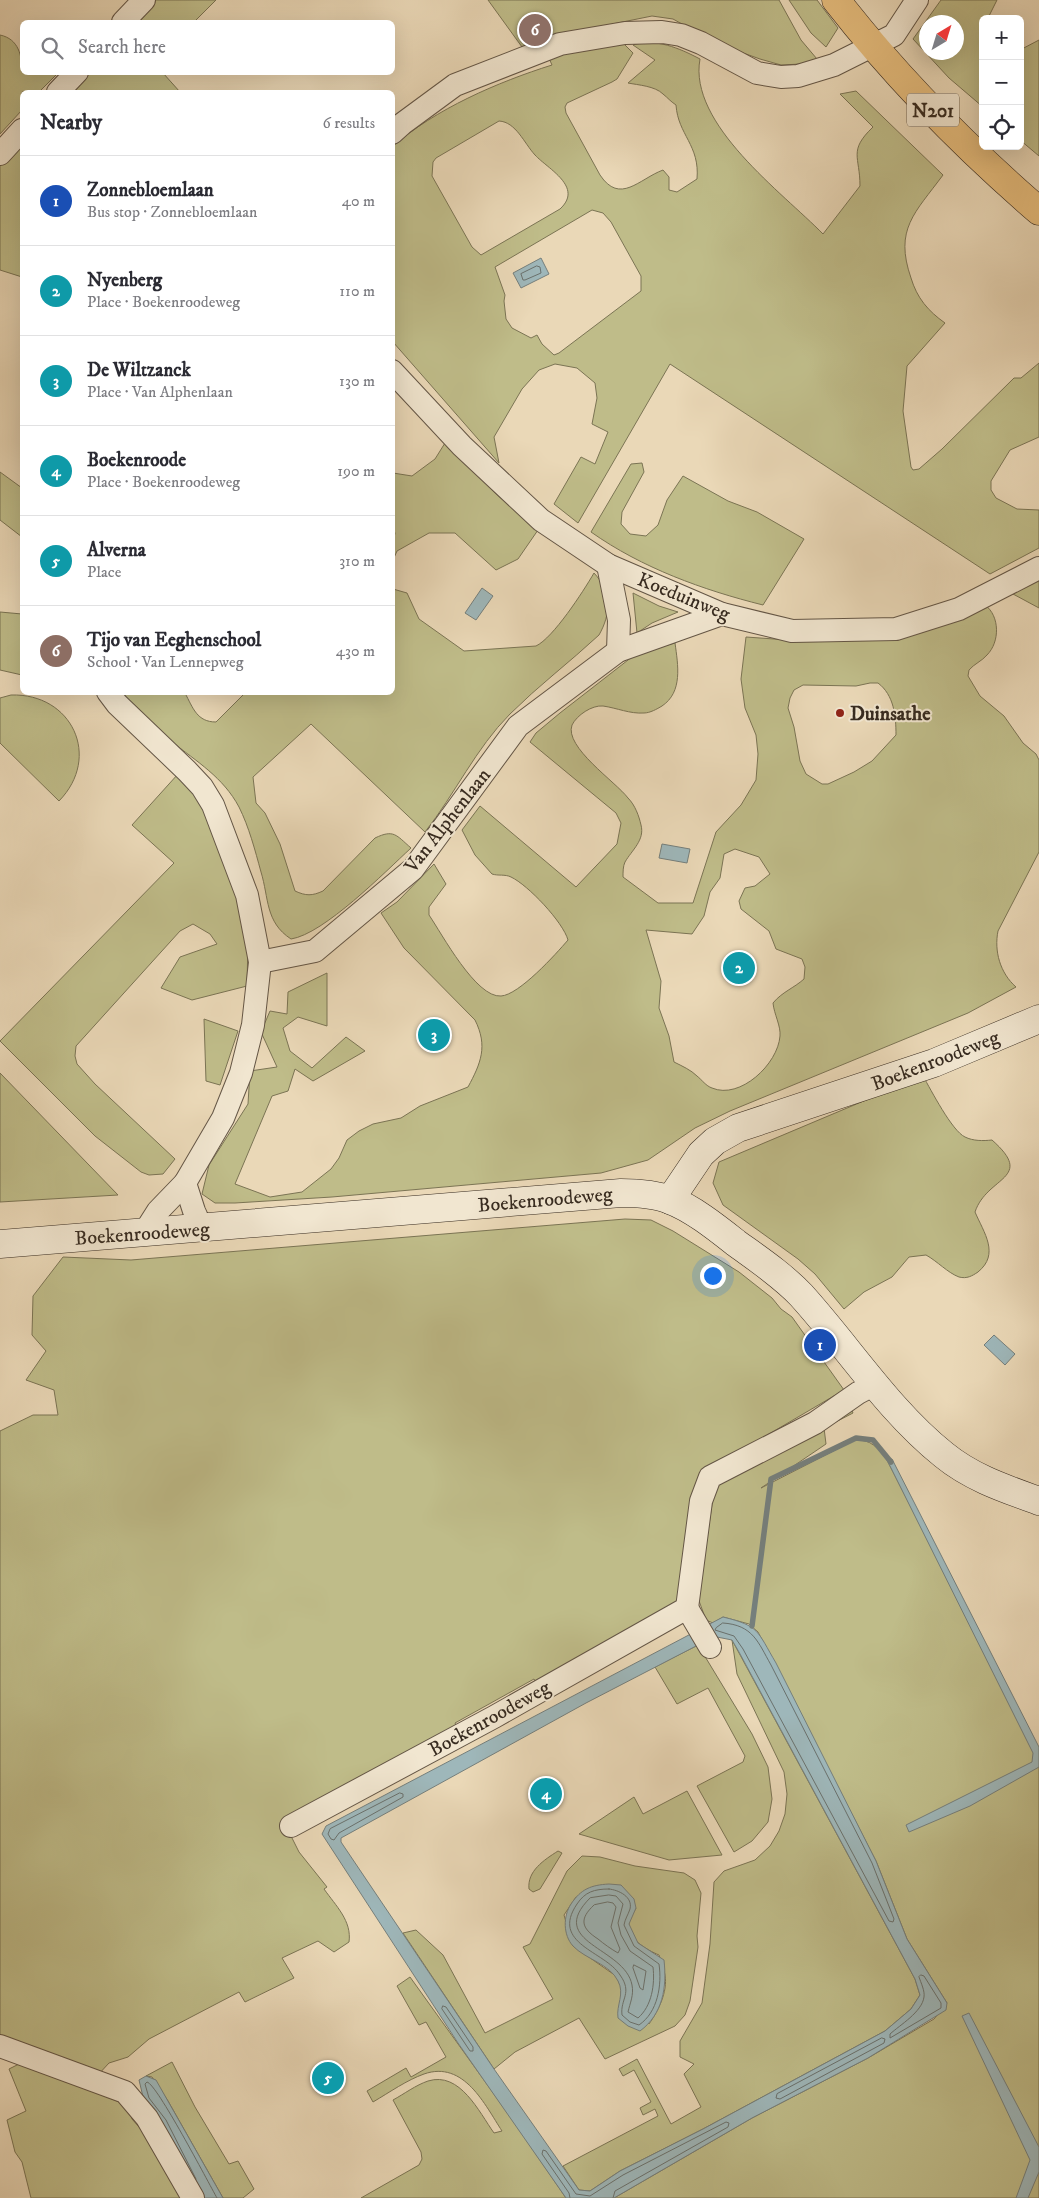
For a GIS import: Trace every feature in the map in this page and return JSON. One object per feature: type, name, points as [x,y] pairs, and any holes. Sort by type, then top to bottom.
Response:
[{"type":"main road","name":"N201","points":[[836,0],[873,47],[910,87],[1005,182],[1039,212]]},
{"type":"main road","name":"Boekenroodeweg","points":[[0,1244],[202,1229],[621,1193],[640,1194],[670,1200],[701,1154],[715,1141],[738,1128],[934,1063],[1039,1018]]},
{"type":"main road","points":[[670,1200],[712,1224],[800,1294],[921,1436],[945,1456],[966,1470],[997,1486],[1039,1501]]},
{"type":"street","points":[[125,20],[144,0]]},
{"type":"street","points":[[395,131],[455,85],[560,44],[625,33],[662,32],[681,35],[701,43],[757,73],[781,77],[798,76],[834,64],[873,47],[894,35],[917,0]]},
{"type":"street","points":[[60,90],[74,75]]},
{"type":"street","points":[[0,154],[20,132]]},
{"type":"street","name":"Koeduinweg","points":[[395,374],[462,446],[541,520],[608,564],[722,614],[792,632],[896,629],[959,609],[1039,568]]},
{"type":"street","points":[[608,564],[619,620],[618,650]]},
{"type":"street","name":"Van Alphenlaan","points":[[260,962],[315,951],[413,869],[518,726],[618,650],[722,614]]},
{"type":"street","points":[[110,695],[117,704],[188,771],[202,787],[213,805],[247,895],[260,962],[253,1025],[241,1072],[223,1118],[185,1183],[158,1211],[144,1233]]},
{"type":"street","points":[[185,1183],[202,1229]]},
{"type":"street","points":[[710,1647],[692,1616],[701,1501],[710,1477],[815,1423],[875,1384]]},
{"type":"street","name":"Boekenroodeweg","points":[[291,1826],[494,1717],[692,1616]]},
{"type":"street","points":[[0,2046],[125,2092],[147,2118],[192,2198]]},
{"type":"shaded area","points":[[153,0],[216,0],[196,20],[134,20]]},
{"type":"shaded area","points":[[488,0],[779,0],[801,40],[817,59],[801,64],[781,65],[718,44],[673,19],[652,16],[588,29],[522,47]]},
{"type":"shaded area","points":[[789,0],[817,0],[838,28],[826,47],[811,33]]},
{"type":"shaded area","points":[[941,0],[997,0],[990,15],[979,15],[979,104],[949,78],[932,60],[964,60],[964,15],[930,15]]},
{"type":"shaded area","points":[[919,31],[919,46],[913,39]]},
{"type":"shaded area","points":[[0,35],[11,40],[18,49],[20,54],[20,75],[56,75],[41,90],[20,90],[20,112],[0,134]]},
{"type":"shaded area","points":[[1039,40],[1039,156],[1024,143],[1024,48]]},
{"type":"shaded area","points":[[622,42],[633,53],[617,79],[567,103],[565,107],[566,113],[600,175],[607,184],[615,188],[630,187],[663,170],[669,177],[669,190],[677,192],[697,179],[695,157],[681,124],[676,105],[656,89],[628,83],[655,60],[633,45],[642,43],[667,45],[700,59],[700,84],[709,108],[723,132],[763,178],[823,234],[860,186],[858,148],[865,135],[873,127],[840,94],[856,91],[943,175],[916,211],[906,234],[906,261],[916,292],[933,314],[945,323],[907,366],[903,411],[911,467],[913,470],[919,469],[1014,378],[1021,378],[1039,363],[1039,437],[1010,450],[991,481],[991,490],[996,498],[1017,509],[1039,510],[1039,548],[990,574],[670,364],[578,523],[554,504],[581,457],[595,464],[608,432],[592,424],[597,398],[595,383],[577,368],[555,364],[539,370],[522,389],[494,437],[499,463],[395,344],[395,145],[409,133],[468,98],[489,88],[552,65],[548,56]],"holes":[[[499,121],[505,122],[515,129],[535,155],[555,172],[566,186],[568,193],[566,201],[560,209],[481,255],[472,247],[432,176],[433,162],[436,158]],[[592,210],[603,213],[611,222],[641,276],[641,291],[554,355],[542,344],[537,335],[531,338],[512,328],[506,319],[505,295],[495,267]]]},
{"type":"shaded area","points":[[82,75],[165,75],[178,90],[68,90]]},
{"type":"shaded area","points":[[20,141],[20,276],[0,270],[0,163]]},
{"type":"shaded area","points":[[445,443],[495,493],[538,530],[518,559],[496,570],[455,533],[429,533],[397,551],[395,556],[395,473],[412,476],[435,459]]},
{"type":"shaded area","points":[[642,463],[644,472],[622,512],[621,524],[630,534],[646,536],[658,525],[667,500],[683,476],[728,501],[757,512],[804,539],[763,605],[696,585],[652,567],[591,532],[631,464]]},
{"type":"shaded area","points":[[0,472],[20,487],[20,535],[0,520]]},
{"type":"shaded area","points":[[594,573],[604,588],[608,603],[606,619],[599,635],[510,714],[498,727],[476,756],[425,832],[311,724],[253,777],[256,803],[265,813],[280,844],[295,891],[309,895],[323,891],[375,838],[381,835],[394,835],[411,848],[354,901],[337,914],[305,935],[291,939],[276,925],[272,917],[252,839],[233,796],[217,778],[152,724],[125,695],[186,695],[193,709],[200,717],[204,720],[216,722],[243,695],[395,695],[395,590],[407,593],[419,619],[464,651],[536,646],[551,634]]},
{"type":"shaded area","points":[[1039,575],[1039,608],[1013,594]]},
{"type":"shaded area","points":[[633,593],[659,606],[678,612],[652,623],[637,633]]},
{"type":"shaded area","points":[[985,605],[990,610],[996,622],[994,643],[985,657],[969,670],[968,676],[980,696],[1004,716],[1023,743],[1036,754],[1039,760],[1039,852],[998,931],[997,939],[998,954],[1002,968],[1016,987],[968,1013],[730,1111],[695,1128],[648,1160],[601,1173],[332,1197],[235,1203],[215,1203],[202,1194],[209,1165],[248,1104],[250,1071],[277,1067],[261,1032],[270,1011],[287,1014],[288,992],[327,973],[327,1026],[298,1017],[283,1028],[290,1051],[312,1068],[346,1037],[365,1051],[313,1081],[295,1069],[288,1091],[272,1096],[235,1184],[270,1197],[302,1192],[331,1169],[339,1158],[347,1140],[359,1131],[373,1124],[401,1118],[420,1106],[468,1087],[479,1062],[482,1046],[479,1029],[475,1020],[404,948],[381,913],[397,902],[434,864],[446,884],[429,907],[429,915],[451,950],[481,987],[491,994],[501,996],[509,994],[537,973],[568,940],[565,932],[544,905],[518,881],[511,877],[492,874],[475,855],[462,830],[480,806],[576,887],[617,844],[621,823],[616,813],[530,742],[536,733],[560,713],[637,653],[675,643],[678,678],[669,700],[662,706],[646,713],[634,713],[603,706],[594,707],[585,711],[574,721],[572,734],[583,754],[622,791],[633,804],[638,814],[642,830],[640,840],[625,862],[623,877],[658,903],[693,903],[716,832],[741,805],[756,780],[758,754],[756,735],[745,708],[741,679],[746,637],[802,641]],"holes":[[[878,683],[888,694],[895,713],[896,735],[872,761],[828,784],[822,784],[806,774],[800,761],[794,727],[788,708],[790,698],[794,690],[803,685],[856,686]],[[735,849],[759,857],[770,874],[755,886],[745,888],[739,901],[741,909],[769,931],[776,949],[802,959],[805,967],[804,979],[773,1003],[780,1036],[778,1047],[772,1058],[756,1077],[734,1089],[723,1090],[710,1087],[692,1072],[674,1062],[669,1036],[659,1008],[661,981],[646,930],[692,934],[704,916],[710,892],[720,878],[724,854]]]},
{"type":"shaded area","points":[[0,612],[20,614],[20,675],[0,670]]},
{"type":"shaded area","points":[[11,695],[32,697],[50,705],[64,716],[74,731],[79,748],[78,766],[72,784],[59,801],[0,743],[0,698]]},
{"type":"shaded area","points":[[178,774],[205,809],[243,910],[248,939],[247,986],[192,1000],[161,988],[180,957],[217,944],[210,934],[193,924],[180,931],[76,1046],[75,1056],[77,1064],[95,1084],[175,1159],[163,1174],[149,1175],[141,1172],[95,1136],[0,1041],[174,863],[132,825]]},
{"type":"shaded area","points":[[204,1019],[238,1031],[220,1085],[206,1081]]},
{"type":"shaded area","points":[[0,1073],[118,1195],[0,1202]]},
{"type":"shaded area","points":[[923,1076],[942,1110],[960,1133],[971,1139],[992,1140],[1010,1163],[1009,1170],[1004,1177],[981,1200],[975,1212],[986,1235],[989,1251],[988,1258],[985,1265],[978,1272],[964,1278],[955,1275],[926,1255],[909,1257],[892,1277],[864,1292],[844,1309],[815,1274],[798,1259],[723,1205],[713,1183],[719,1162]]},
{"type":"shaded area","points":[[625,1219],[651,1220],[673,1231],[739,1272],[772,1298],[781,1309],[792,1317],[844,1390],[701,1474],[682,1594],[672,1611],[537,1684],[534,1679],[455,1723],[458,1730],[285,1824],[299,1852],[327,1887],[324,1889],[346,1920],[349,1942],[334,1952],[318,1941],[282,1958],[294,1978],[245,2002],[239,1992],[149,2039],[128,2057],[109,2063],[97,2076],[0,2037],[0,1431],[33,1415],[58,1415],[54,1390],[26,1380],[46,1351],[32,1335],[33,1296],[63,1257],[131,1260]]},
{"type":"shaded area","points":[[846,1397],[853,1413],[824,1428],[826,1444],[761,1488],[855,1440],[865,1441],[877,1448],[887,1460],[1039,1760],[1039,2198],[614,2198],[752,2118],[868,2058],[934,2019],[947,2003],[907,1939],[876,1861],[758,1632],[749,1624],[723,1617],[713,1623],[706,1620],[698,1598],[716,1478]]},
{"type":"shaded area","points":[[732,1640],[915,1979],[920,1995],[911,2009],[885,2031],[703,2129],[620,2171],[590,2191],[579,2190],[563,2166],[658,2116],[655,2109],[643,2115],[640,2108],[651,2102],[634,2070],[623,2076],[619,2069],[637,2059],[671,2124],[701,2107],[684,2074],[694,2064],[680,2057],[680,2041],[702,2003],[710,1944],[714,1882],[724,1871],[755,1860],[770,1846],[779,1831],[785,1814],[787,1794],[784,1772],[737,1674]]},
{"type":"shaded area","points":[[698,1645],[752,1734],[768,1767],[772,1799],[768,1822],[752,1841],[734,1852],[697,1786],[743,1762],[745,1756],[708,1688],[677,1704],[655,1667]]},
{"type":"shaded area","points":[[687,1791],[722,1855],[669,1860],[579,1834],[634,1797],[643,1814]]},
{"type":"shaded area","points":[[558,1851],[562,1853],[540,1889],[533,1892],[529,1889],[529,1883],[534,1871],[542,1862]]},
{"type":"shaded area","points":[[582,1856],[600,1857],[635,1866],[684,1873],[695,1880],[701,1893],[697,1936],[698,1947],[690,2001],[685,2015],[675,2026],[605,2059],[579,2018],[515,2052],[494,2069],[403,1933],[416,1930],[443,1955],[485,2033],[553,1999],[523,1947],[530,1944],[567,1871]],"holes":[[[576,1897],[636,1908],[629,1923],[631,1934],[644,1947],[659,1955],[666,1981],[664,1995],[649,2024],[621,1996],[621,1987],[616,1976],[573,1946],[564,1915]]]},
{"type":"shaded area","points":[[410,1977],[566,2198],[361,2198],[419,2165],[422,2159],[421,2152],[393,2100],[419,2085],[428,2081],[450,2082],[467,2095],[494,2133],[502,2131],[472,2088],[462,2079],[451,2073],[438,2071],[424,2074],[373,2102],[367,2091],[406,2068],[411,2077],[446,2057],[426,2022],[419,2025],[397,1986]]},
{"type":"shaded area","points":[[172,2062],[195,2107],[229,2164],[238,2161],[254,2189],[243,2198],[223,2198],[168,2101],[152,2077],[146,2076]]},
{"type":"shaded area","points":[[21,2063],[127,2105],[132,2119],[139,2127],[158,2136],[190,2198],[31,2198],[22,2162],[15,2152],[7,2120],[26,2111],[9,2069]]},
{"type":"water","points":[[541,258],[549,274],[521,288],[513,273]]},
{"type":"water","points":[[482,588],[493,596],[476,620],[465,613]]},
{"type":"water","points":[[662,844],[690,849],[687,863],[659,858]]},
{"type":"water","points":[[994,1335],[1015,1354],[1005,1365],[984,1345]]},
{"type":"water","points":[[892,1459],[1039,1747],[1039,1767],[970,1806],[909,1832],[906,1825],[1032,1762],[1033,1753],[887,1460]]},
{"type":"water","points":[[723,1617],[735,1620],[744,1623],[756,1631],[776,1663],[876,1861],[907,1939],[947,2003],[946,2010],[868,2058],[752,2118],[614,2198],[566,2198],[458,2043],[322,1834],[326,1826]],"holes":[[[717,1637],[732,1640],[915,1979],[920,1995],[911,2009],[885,2031],[703,2129],[620,2171],[590,2191],[579,2190],[494,2069],[341,1842],[341,1838],[586,1703],[698,1645]]]},
{"type":"water","points":[[597,1885],[621,1885],[634,1899],[636,1908],[629,1924],[638,1943],[664,1960],[665,1980],[662,1999],[654,2017],[640,2031],[628,2026],[618,2018],[621,1990],[614,1975],[578,1951],[567,1936],[565,1920],[568,1909],[575,1899],[587,1889]]},
{"type":"water","points":[[969,2013],[1039,2147],[1039,2172],[1028,2198],[1016,2198],[1030,2160],[962,2016]]},
{"type":"water","points":[[146,2076],[156,2080],[223,2198],[201,2198],[144,2101],[139,2080]]},
{"type":"waterway","points":[[752,1626],[771,1479],[856,1438],[873,1440],[891,1462]]},
{"type":"place","name":"Tijo van Eeghenschool","points":[[535,30]]},
{"type":"place","name":"Duinsathe","points":[[840,713]]},
{"type":"place","name":"Nyenberg","points":[[739,968]]},
{"type":"place","name":"De Wiltzanck","points":[[434,1035]]},
{"type":"place","name":"Zonnebloemlaan","points":[[820,1345]]},
{"type":"place","name":"Boekenroode","points":[[546,1794]]},
{"type":"place","name":"Alverna","points":[[328,2078]]}]
